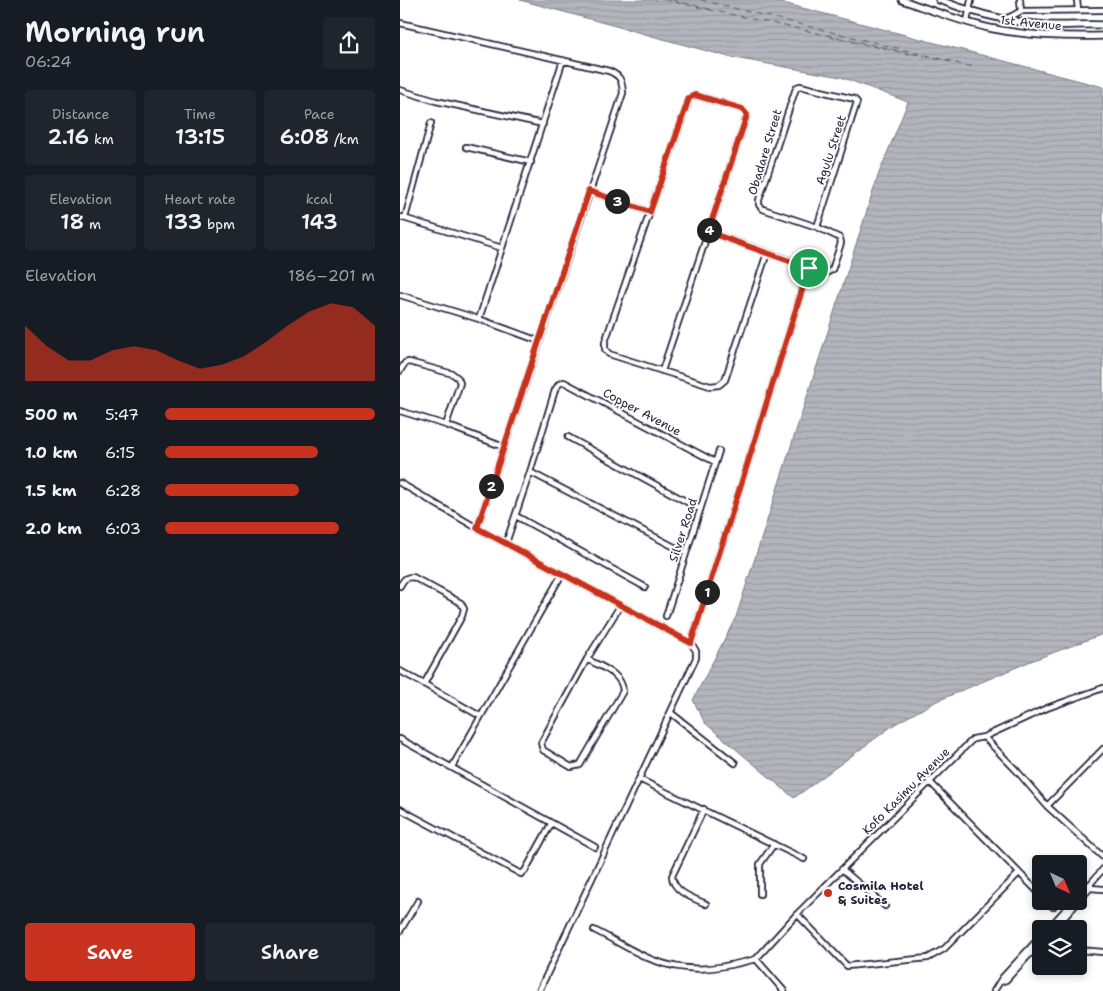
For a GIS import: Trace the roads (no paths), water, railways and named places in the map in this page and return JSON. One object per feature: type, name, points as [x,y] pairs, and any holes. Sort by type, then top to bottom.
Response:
[{"type":"main road","name":"1st Avenue","points":[[902,0],[967,22],[998,30],[1044,36],[1103,36]]},
{"type":"main road","name":"1st Avenue","points":[[939,0],[969,11],[1021,23],[1103,25]]},
{"type":"street","points":[[967,22],[971,0]]},
{"type":"street","points":[[1020,0],[1020,11]]},
{"type":"street","points":[[1077,0],[1078,10]]},
{"type":"street","points":[[1004,19],[1020,11],[1103,10]]},
{"type":"street","points":[[400,22],[609,71],[618,75],[622,82],[623,93],[477,528]]},
{"type":"street","points":[[479,319],[564,60]]},
{"type":"street","name":"Obadare Street","points":[[805,86],[797,87],[795,91],[759,200],[763,209],[840,238],[841,243],[832,270],[826,273],[809,268]]},
{"type":"street","name":"Agulu Street","points":[[805,86],[854,99],[857,102],[817,228]]},
{"type":"street","points":[[400,90],[436,101],[543,124]]},
{"type":"street","points":[[662,371],[747,115],[742,109],[695,95],[689,98],[605,342],[605,349],[609,354],[662,371],[710,386],[719,385],[725,380],[767,254]]},
{"type":"street","points":[[431,124],[402,217],[502,248]]},
{"type":"street","points":[[466,147],[531,162]]},
{"type":"street","points":[[589,191],[650,212]]},
{"type":"street","points":[[691,643],[809,268],[708,232]]},
{"type":"street","points":[[400,295],[479,319],[539,341]]},
{"type":"street","points":[[400,371],[405,363],[409,362],[453,374],[458,378],[460,383],[446,425]]},
{"type":"street","name":"Copper Avenue","points":[[530,472],[555,390],[559,384],[564,382],[715,462]]},
{"type":"street","points":[[400,410],[504,447]]},
{"type":"street","points":[[568,437],[700,510]]},
{"type":"street","name":"Silver Road","points":[[666,616],[719,451]]},
{"type":"street","points":[[506,543],[530,472],[686,553]]},
{"type":"street","points":[[400,484],[477,528],[691,643],[696,651],[696,658],[671,713],[539,991]]},
{"type":"street","points":[[516,516],[645,587]]},
{"type":"street","points":[[452,767],[562,574]]},
{"type":"street","points":[[400,586],[408,577],[413,577],[461,603],[464,609],[462,616],[424,684]]},
{"type":"street","points":[[587,659],[618,677],[623,683],[623,691],[580,765],[571,767],[542,750],[542,743],[587,659],[620,606]]},
{"type":"street","points":[[400,671],[480,716]]},
{"type":"street","name":"Kofo Kasimu Avenue","points":[[756,959],[797,914],[973,739],[984,737],[1047,708],[1103,688]]},
{"type":"street","points":[[671,713],[735,763]]},
{"type":"street","points":[[984,737],[1047,806],[1103,857]]},
{"type":"street","points":[[400,740],[596,847]]},
{"type":"street","points":[[1047,806],[1103,749]]},
{"type":"street","points":[[639,779],[804,859]]},
{"type":"street","points":[[929,781],[1032,886]]},
{"type":"street","points":[[400,809],[521,874],[525,871],[551,824]]},
{"type":"street","points":[[704,810],[672,876],[672,883],[677,889],[706,904]]},
{"type":"street","points":[[760,894],[760,864],[774,844]]},
{"type":"street","points":[[1103,869],[1089,886],[1103,890]]},
{"type":"street","points":[[843,870],[885,906]]},
{"type":"street","points":[[797,914],[847,966],[928,958],[944,949],[1019,874]]},
{"type":"street","points":[[400,931],[418,901]]},
{"type":"street","points":[[1056,920],[1065,910]]},
{"type":"street","points":[[1062,920],[1071,910]]},
{"type":"street","points":[[594,930],[651,960],[687,969],[708,970],[756,959],[784,991]]},
{"type":"street","points":[[994,991],[1000,982],[1006,980],[1032,951]]},
{"type":"street","points":[[1087,951],[1103,952]]},
{"type":"place","name":"Cosmila Hotel & Suites","points":[[828,893]]}]
